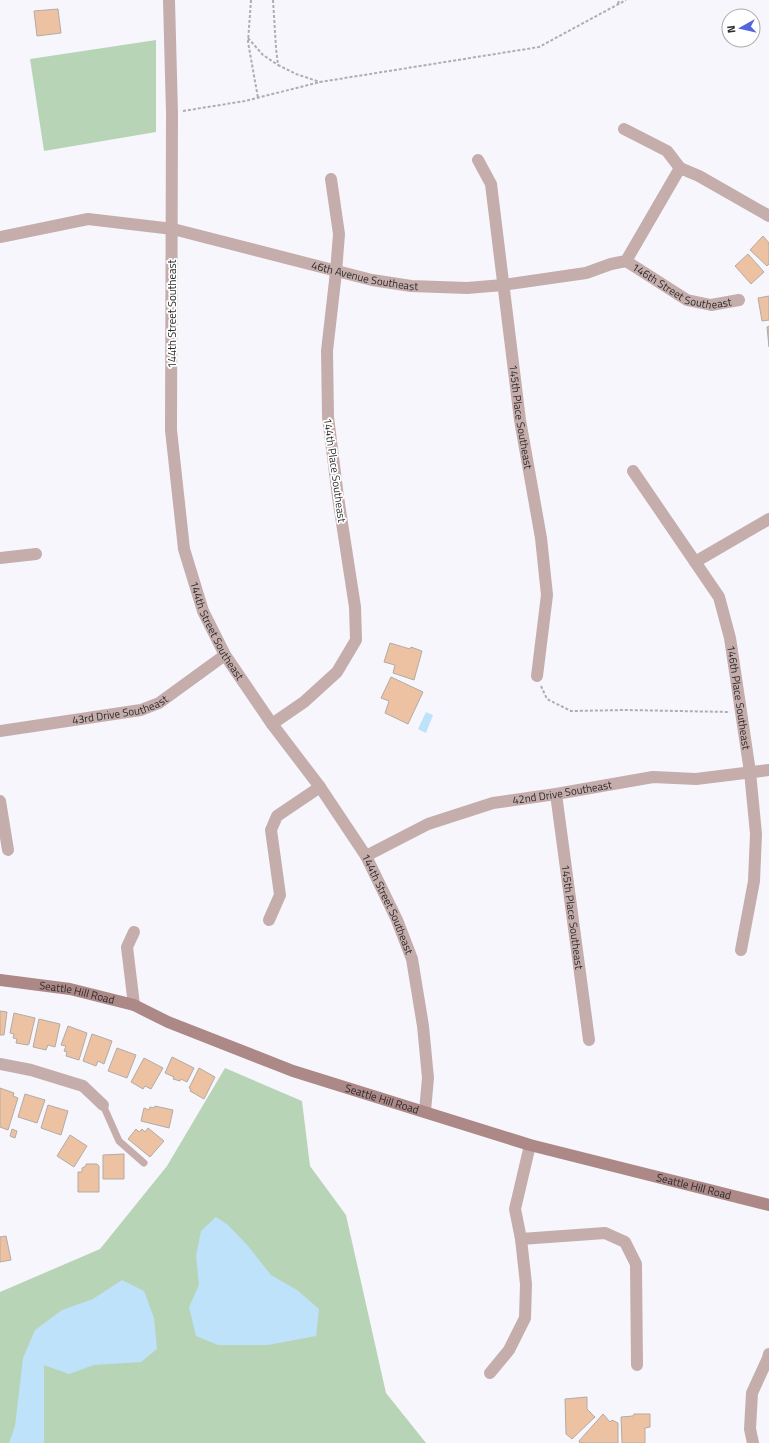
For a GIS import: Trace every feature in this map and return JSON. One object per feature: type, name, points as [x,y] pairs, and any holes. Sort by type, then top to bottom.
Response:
[{"type":"main road","name":"Seattle Hill Road","points":[[0,980],[70,989],[134,1005],[168,1022],[293,1071],[530,1145],[769,1205]]},
{"type":"street","name":"144th Street Southeast","points":[[168,0],[172,99],[173,229],[171,430],[184,549],[203,611],[226,655],[272,724],[320,787],[366,856],[397,920],[412,959],[423,1026],[428,1078],[425,1111]]},
{"type":"street","points":[[624,129],[667,151],[680,168],[699,176],[769,216]]},
{"type":"street","name":"145th Place Southeast","points":[[478,160],[491,184],[520,420],[541,538],[547,595],[537,676]]},
{"type":"street","points":[[626,262],[680,168]]},
{"type":"street","name":"144th Place Southeast","points":[[272,724],[304,702],[337,672],[356,640],[355,607],[338,497],[328,417],[327,351],[340,234],[331,179]]},
{"type":"street","name":"46th Avenue Southeast","points":[[0,237],[88,219],[173,229],[336,272],[372,280],[411,286],[467,288],[503,285],[586,274],[611,264],[626,262]]},
{"type":"street","name":"146th Street Southeast","points":[[626,262],[687,300],[711,305],[739,300]]},
{"type":"street","name":"146th Place Southeast","points":[[633,471],[719,597],[730,638],[750,772],[756,834],[754,881],[741,950]]},
{"type":"street","points":[[695,562],[769,519]]},
{"type":"street","points":[[0,558],[36,554]]},
{"type":"street","name":"43rd Drive Southeast","points":[[0,731],[141,710],[159,703],[226,655]]},
{"type":"street","name":"42nd Drive Southeast","points":[[366,856],[428,824],[493,803],[556,794],[653,777],[696,779],[769,770]]},
{"type":"street","points":[[269,920],[280,895],[271,830],[277,816],[320,787]]},
{"type":"street","name":"145th Place Southeast","points":[[556,794],[589,1040]]},
{"type":"street","points":[[0,801],[8,850]]},
{"type":"street","points":[[134,932],[127,948],[134,1005]]},
{"type":"street","points":[[0,1064],[31,1070],[84,1086],[103,1105]]},
{"type":"street","points":[[490,1373],[509,1350],[525,1318],[526,1284],[521,1239],[515,1209],[530,1145]]},
{"type":"street","points":[[521,1239],[605,1233],[625,1242],[636,1264],[638,1365]]},
{"type":"street","points":[[753,1443],[750,1429],[752,1393],[769,1357]]},
{"type":"lane","points":[[103,1105],[119,1141],[144,1162]]},
{"type":"path","points":[[251,0],[248,38],[258,98]]},
{"type":"path","points":[[273,0],[278,65]]},
{"type":"path","points":[[618,4],[619,0]]},
{"type":"path","points":[[172,113],[246,101],[320,82],[539,47],[626,0]]},
{"type":"path","points":[[248,38],[263,55],[278,65],[296,74],[320,82]]},
{"type":"path","points":[[537,676],[547,699],[571,711],[626,710],[741,712]]},
{"type":"green space","points":[[156,40],[156,132],[44,151],[30,59]]},
{"type":"green space","points":[[225,1068],[302,1101],[310,1166],[346,1215],[386,1393],[426,1443],[0,1443],[0,1292],[100,1249],[167,1166]]},
{"type":"water","points":[[426,712],[433,715],[426,733],[418,729]]},
{"type":"water","points":[[216,1217],[228,1225],[248,1246],[271,1275],[297,1290],[319,1309],[316,1336],[268,1345],[218,1345],[196,1336],[189,1307],[199,1285],[196,1256],[201,1231]]},
{"type":"water","points":[[122,1280],[144,1291],[154,1318],[157,1349],[141,1362],[94,1365],[69,1374],[44,1365],[44,1443],[9,1443],[15,1426],[23,1358],[35,1330],[62,1310],[93,1299]]},
{"type":"building","points":[[58,9],[61,33],[37,36],[34,11]]},
{"type":"building","points":[[763,236],[769,243],[769,264],[767,266],[750,250]]},
{"type":"building","points":[[748,254],[764,272],[751,284],[735,266]]},
{"type":"building","points":[[769,296],[769,320],[762,321],[758,298]]},
{"type":"building","points":[[769,326],[769,347],[767,327]]},
{"type":"building","points":[[390,643],[410,649],[411,647],[422,651],[414,680],[393,673],[395,665],[384,662]]},
{"type":"building","points":[[391,677],[423,692],[408,724],[385,713],[389,701],[381,698]]},
{"type":"building","points":[[0,1011],[7,1012],[4,1035],[0,1035]]},
{"type":"building","points":[[14,1013],[35,1018],[28,1045],[16,1043],[17,1039],[13,1038],[14,1034],[10,1033]]},
{"type":"building","points":[[39,1019],[60,1024],[55,1047],[48,1045],[46,1050],[33,1047]]},
{"type":"building","points":[[68,1026],[87,1033],[79,1060],[66,1056],[67,1052],[64,1051],[66,1046],[61,1045]]},
{"type":"building","points":[[92,1034],[112,1041],[104,1064],[98,1061],[96,1066],[83,1061]]},
{"type":"building","points":[[117,1048],[136,1055],[127,1078],[108,1071]]},
{"type":"building","points":[[172,1057],[194,1068],[187,1082],[181,1079],[180,1081],[173,1079],[174,1077],[165,1073]]},
{"type":"building","points":[[144,1058],[163,1068],[151,1089],[145,1086],[143,1089],[131,1082]]},
{"type":"building","points":[[199,1068],[215,1077],[204,1099],[190,1091],[191,1089],[189,1088]]},
{"type":"building","points":[[0,1088],[14,1093],[13,1096],[18,1098],[8,1130],[0,1127]]},
{"type":"building","points":[[25,1094],[45,1100],[37,1123],[18,1117]]},
{"type":"building","points":[[48,1105],[68,1111],[61,1135],[41,1128]]},
{"type":"building","points":[[155,1106],[173,1110],[169,1128],[141,1121],[144,1108],[149,1110],[150,1107],[154,1108]]},
{"type":"building","points":[[148,1128],[164,1141],[150,1157],[128,1139],[136,1129],[139,1132],[142,1129],[145,1132]]},
{"type":"building","points":[[12,1129],[17,1131],[15,1138],[10,1136]]},
{"type":"building","points":[[70,1135],[87,1146],[74,1167],[57,1156]]},
{"type":"building","points":[[124,1154],[124,1179],[103,1179],[103,1155]]},
{"type":"building","points":[[86,1164],[97,1164],[99,1166],[99,1192],[78,1192],[78,1172],[82,1172],[82,1168],[86,1166]]},
{"type":"building","points":[[6,1236],[11,1260],[0,1262],[0,1237]]},
{"type":"building","points":[[587,1397],[587,1409],[595,1417],[572,1439],[566,1434],[565,1399]]},
{"type":"building","points":[[603,1414],[610,1422],[612,1420],[618,1423],[618,1443],[580,1443],[579,1441]]},
{"type":"building","points":[[634,1414],[650,1414],[650,1427],[645,1428],[645,1443],[622,1443],[621,1417],[633,1416]]}]
